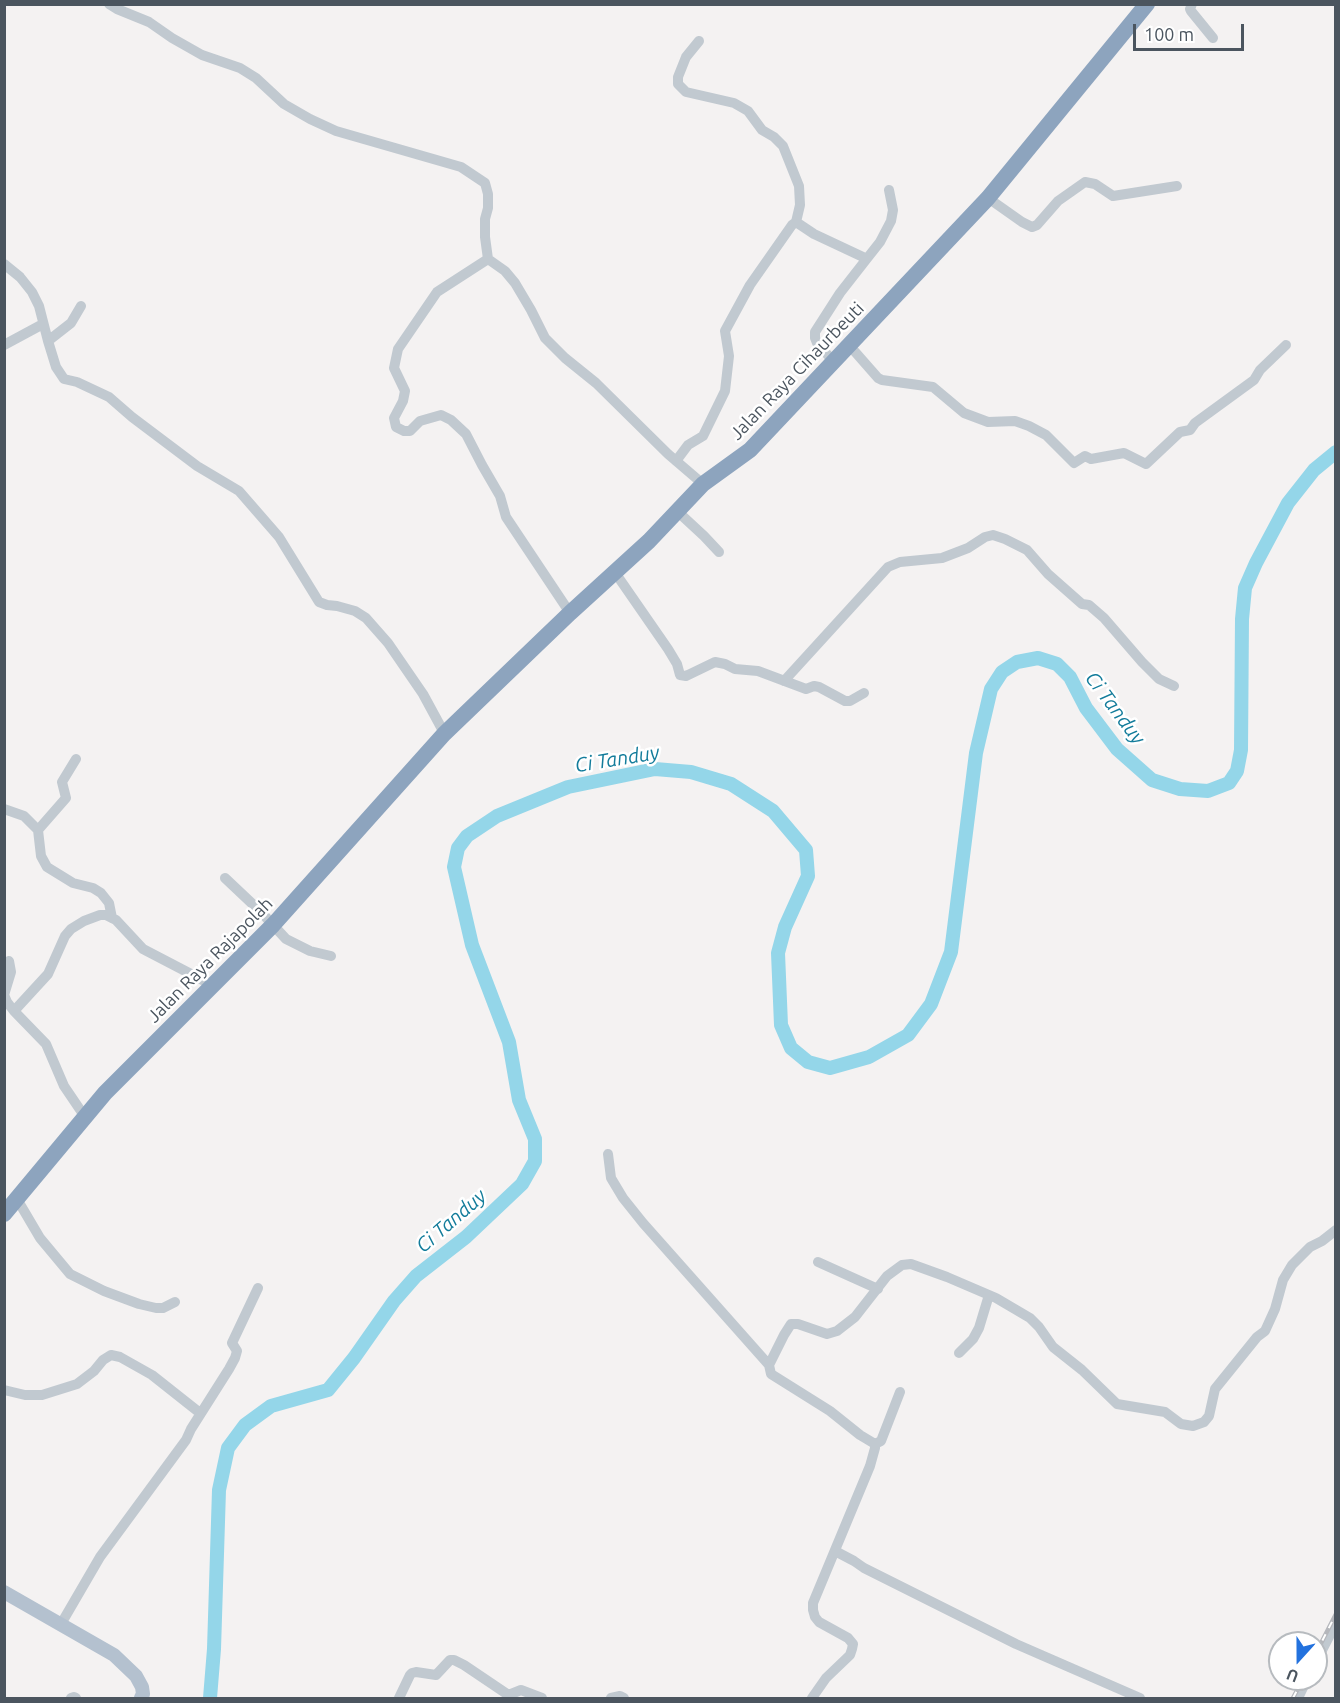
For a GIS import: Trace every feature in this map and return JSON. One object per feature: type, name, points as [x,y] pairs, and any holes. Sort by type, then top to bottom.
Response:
[{"type":"highway","name":"Jalan Raya Cihaurbeuti","points":[[444,734],[614,571],[649,541],[703,484],[750,450],[988,198],[1147,4]]},
{"type":"highway","name":"Jalan Raya Rajapolah","points":[[4,1214],[105,1093],[274,925],[444,734]]},
{"type":"main road","points":[[4,1592],[114,1655],[136,1676],[143,1694],[141,1698]]},
{"type":"street","points":[[109,4],[149,22],[202,55],[240,68],[256,78],[284,104],[310,119],[336,131],[461,167],[484,183],[488,194],[485,219],[488,259],[505,271],[515,283],[545,338],[703,484]]},
{"type":"street","points":[[1192,4],[1191,11],[1213,38]]},
{"type":"street","points":[[676,461],[688,445],[703,436],[725,391],[729,356],[725,331],[750,285],[796,222],[800,205],[799,186],[783,146],[762,130],[748,111],[734,103],[686,92],[678,84],[678,77],[686,57],[699,41]]},
{"type":"street","points":[[988,198],[1032,227],[1037,225],[1058,201],[1085,182],[1095,184],[1113,196],[1177,186]]},
{"type":"street","points":[[834,362],[817,343],[815,332],[840,293],[880,242],[891,221],[893,210],[889,190]]},
{"type":"street","points":[[796,222],[814,234],[863,257],[865,261]]},
{"type":"street","points":[[488,259],[437,292],[398,349],[394,368],[405,391],[403,401],[393,418],[396,426],[404,431],[410,431],[420,422],[441,415],[451,420],[466,434],[500,496],[507,517],[570,613]]},
{"type":"street","points":[[4,264],[33,292],[56,367],[64,379],[77,382],[109,397],[197,466],[239,491],[279,537],[319,602],[355,611],[366,618],[388,643],[423,694],[444,734]]},
{"type":"street","points":[[48,341],[71,323],[81,306]]},
{"type":"street","points":[[4,345],[43,324]]},
{"type":"street","points":[[849,345],[878,378],[933,387],[964,413],[988,422],[1015,421],[1029,426],[1046,435],[1074,463],[1084,456],[1091,459],[1124,453],[1146,464],[1180,432],[1190,430],[1195,423],[1254,380],[1260,370],[1286,345]]},
{"type":"street","points":[[677,511],[719,552]]},
{"type":"street","points":[[784,681],[888,567],[900,562],[942,558],[968,548],[985,537],[993,536],[1024,548],[1048,574],[1082,604],[1089,604],[1104,618],[1159,679],[1174,686]]},
{"type":"street","points":[[614,571],[668,649],[677,664],[680,675],[687,676],[715,662],[735,669],[758,671],[806,689],[819,687],[847,701],[864,693]]},
{"type":"street","points":[[38,830],[66,798],[62,782],[76,759]]},
{"type":"street","points":[[4,809],[24,816],[38,830],[41,856],[47,867],[73,883],[93,888],[101,893],[108,903],[112,918],[143,949],[214,986]]},
{"type":"street","points":[[225,878],[286,939],[310,951],[331,956]]},
{"type":"street","points":[[14,1011],[48,974],[65,936],[71,929],[100,915],[112,918]]},
{"type":"street","points":[[9,961],[11,972],[4,995],[14,1011],[46,1044],[64,1086],[86,1117]]},
{"type":"street","points":[[608,1154],[611,1178],[623,1198],[656,1239],[769,1365]]},
{"type":"street","points":[[17,1199],[40,1238],[70,1274],[104,1291],[139,1304],[163,1308],[175,1302]]},
{"type":"street","points":[[875,1444],[830,1411],[773,1377],[769,1371],[769,1365],[791,1324],[798,1324],[822,1333],[831,1334],[837,1331],[855,1317],[887,1276],[902,1265],[911,1264],[947,1276],[996,1298],[1035,1322],[1053,1347],[1082,1370],[1117,1404],[1165,1412],[1181,1424],[1193,1426],[1204,1422],[1209,1416],[1215,1389],[1265,1331],[1275,1309],[1283,1280],[1292,1265],[1310,1247],[1335,1230]]},
{"type":"street","points":[[818,1262],[878,1289]]},
{"type":"street","points":[[61,1624],[100,1557],[184,1442],[235,1358],[237,1351],[232,1344],[258,1288]]},
{"type":"street","points":[[959,1353],[973,1339],[979,1328],[989,1295]]},
{"type":"street","points":[[4,1390],[26,1395],[42,1395],[77,1384],[111,1355],[120,1357],[152,1375],[200,1413]]},
{"type":"street","points":[[875,1444],[883,1438],[900,1392]]},
{"type":"street","points":[[812,1698],[826,1678],[850,1655],[853,1646],[848,1638],[819,1622],[813,1610],[818,1588],[873,1457],[875,1444]]},
{"type":"street","points":[[835,1551],[864,1568],[1016,1644],[1140,1698]]},
{"type":"street","points":[[1328,1637],[1335,1623]]},
{"type":"street","points":[[399,1698],[412,1672],[436,1675],[450,1660],[464,1665],[507,1694],[521,1690],[542,1698]]},
{"type":"street","points":[[611,1698],[620,1696],[624,1698]]},
{"type":"street","points":[[70,1698],[76,1698]]},
{"type":"waterway","name":"Ci Tanduy","points":[[210,1698],[214,1649],[219,1490],[228,1448],[245,1425],[271,1406],[328,1390],[354,1358],[394,1301],[416,1276],[466,1237],[522,1184],[535,1161],[535,1139],[519,1100],[509,1042],[472,945],[454,867],[458,848],[467,836],[497,816],[568,787],[655,769],[691,772],[731,784],[773,811],[806,850],[808,876],[785,927],[778,953],[781,1025],[791,1048],[808,1062],[830,1068],[869,1057],[908,1035],[931,1004],[951,952],[976,753],[991,689],[1002,672],[1017,662],[1038,658],[1057,664],[1070,677],[1086,708],[1117,749],[1152,780],[1180,789],[1208,791],[1229,783],[1237,771],[1241,750],[1242,619],[1245,588],[1288,503],[1314,470],[1336,452]]},
{"type":"railway","points":[[1327,1631],[1336,1614]]},
{"type":"railway","points":[[1293,1698],[1297,1691]]}]
